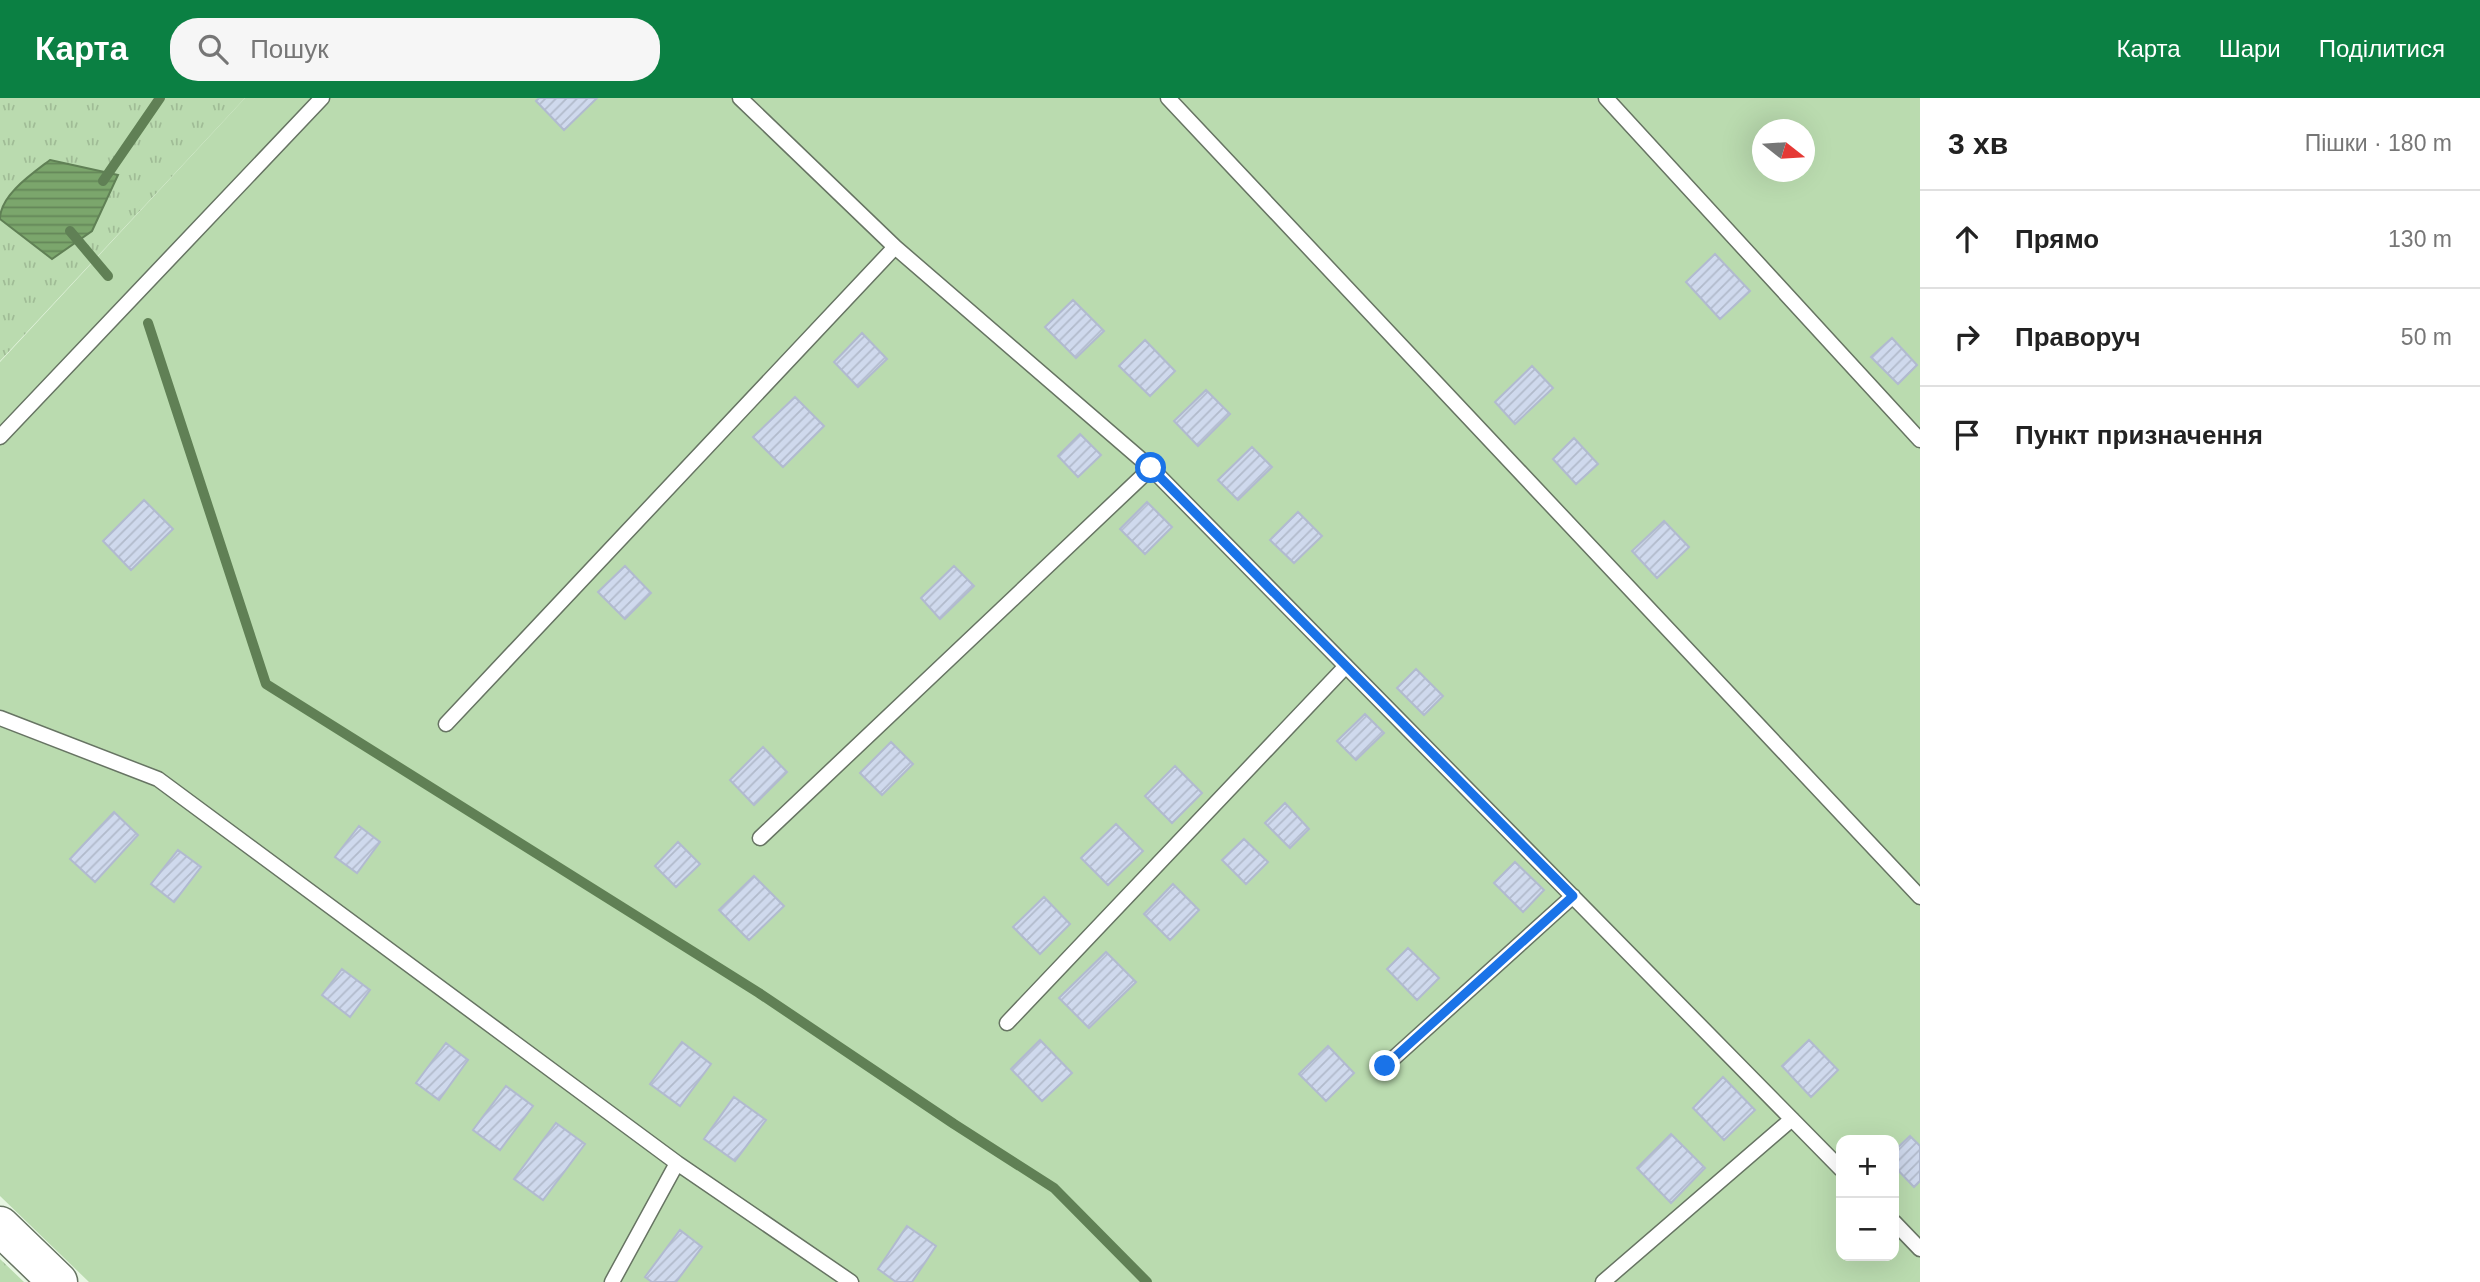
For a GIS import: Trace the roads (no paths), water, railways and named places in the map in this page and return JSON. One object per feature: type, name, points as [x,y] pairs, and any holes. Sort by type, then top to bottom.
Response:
[{"type":"street","points":[[0,1226],[58,1282]]},
{"type":"lane","points":[[0,437],[322,98]]},
{"type":"lane","points":[[740,98],[895,247],[1151,468],[1836,1164]]},
{"type":"lane","points":[[1168,98],[1920,897]]},
{"type":"lane","points":[[1606,98],[1920,440]]},
{"type":"lane","points":[[446,724],[895,247]]},
{"type":"lane","points":[[760,838],[1151,468]]},
{"type":"lane","points":[[1007,1023],[1346,666]]},
{"type":"lane","points":[[0,718],[158,779],[677,1163],[851,1282]]},
{"type":"lane","points":[[1385,1066],[1573,896]]},
{"type":"lane","points":[[1603,1282],[1792,1119]]},
{"type":"lane","points":[[612,1282],[677,1163]]},
{"type":"lane","points":[[1899,1227],[1920,1249]]},
{"type":"waterway","points":[[103,181],[160,98]]},
{"type":"waterway","points":[[70,231],[108,276]]},
{"type":"waterway","points":[[148,323],[266,684],[759,993],[1054,1188],[1147,1282]]}]
